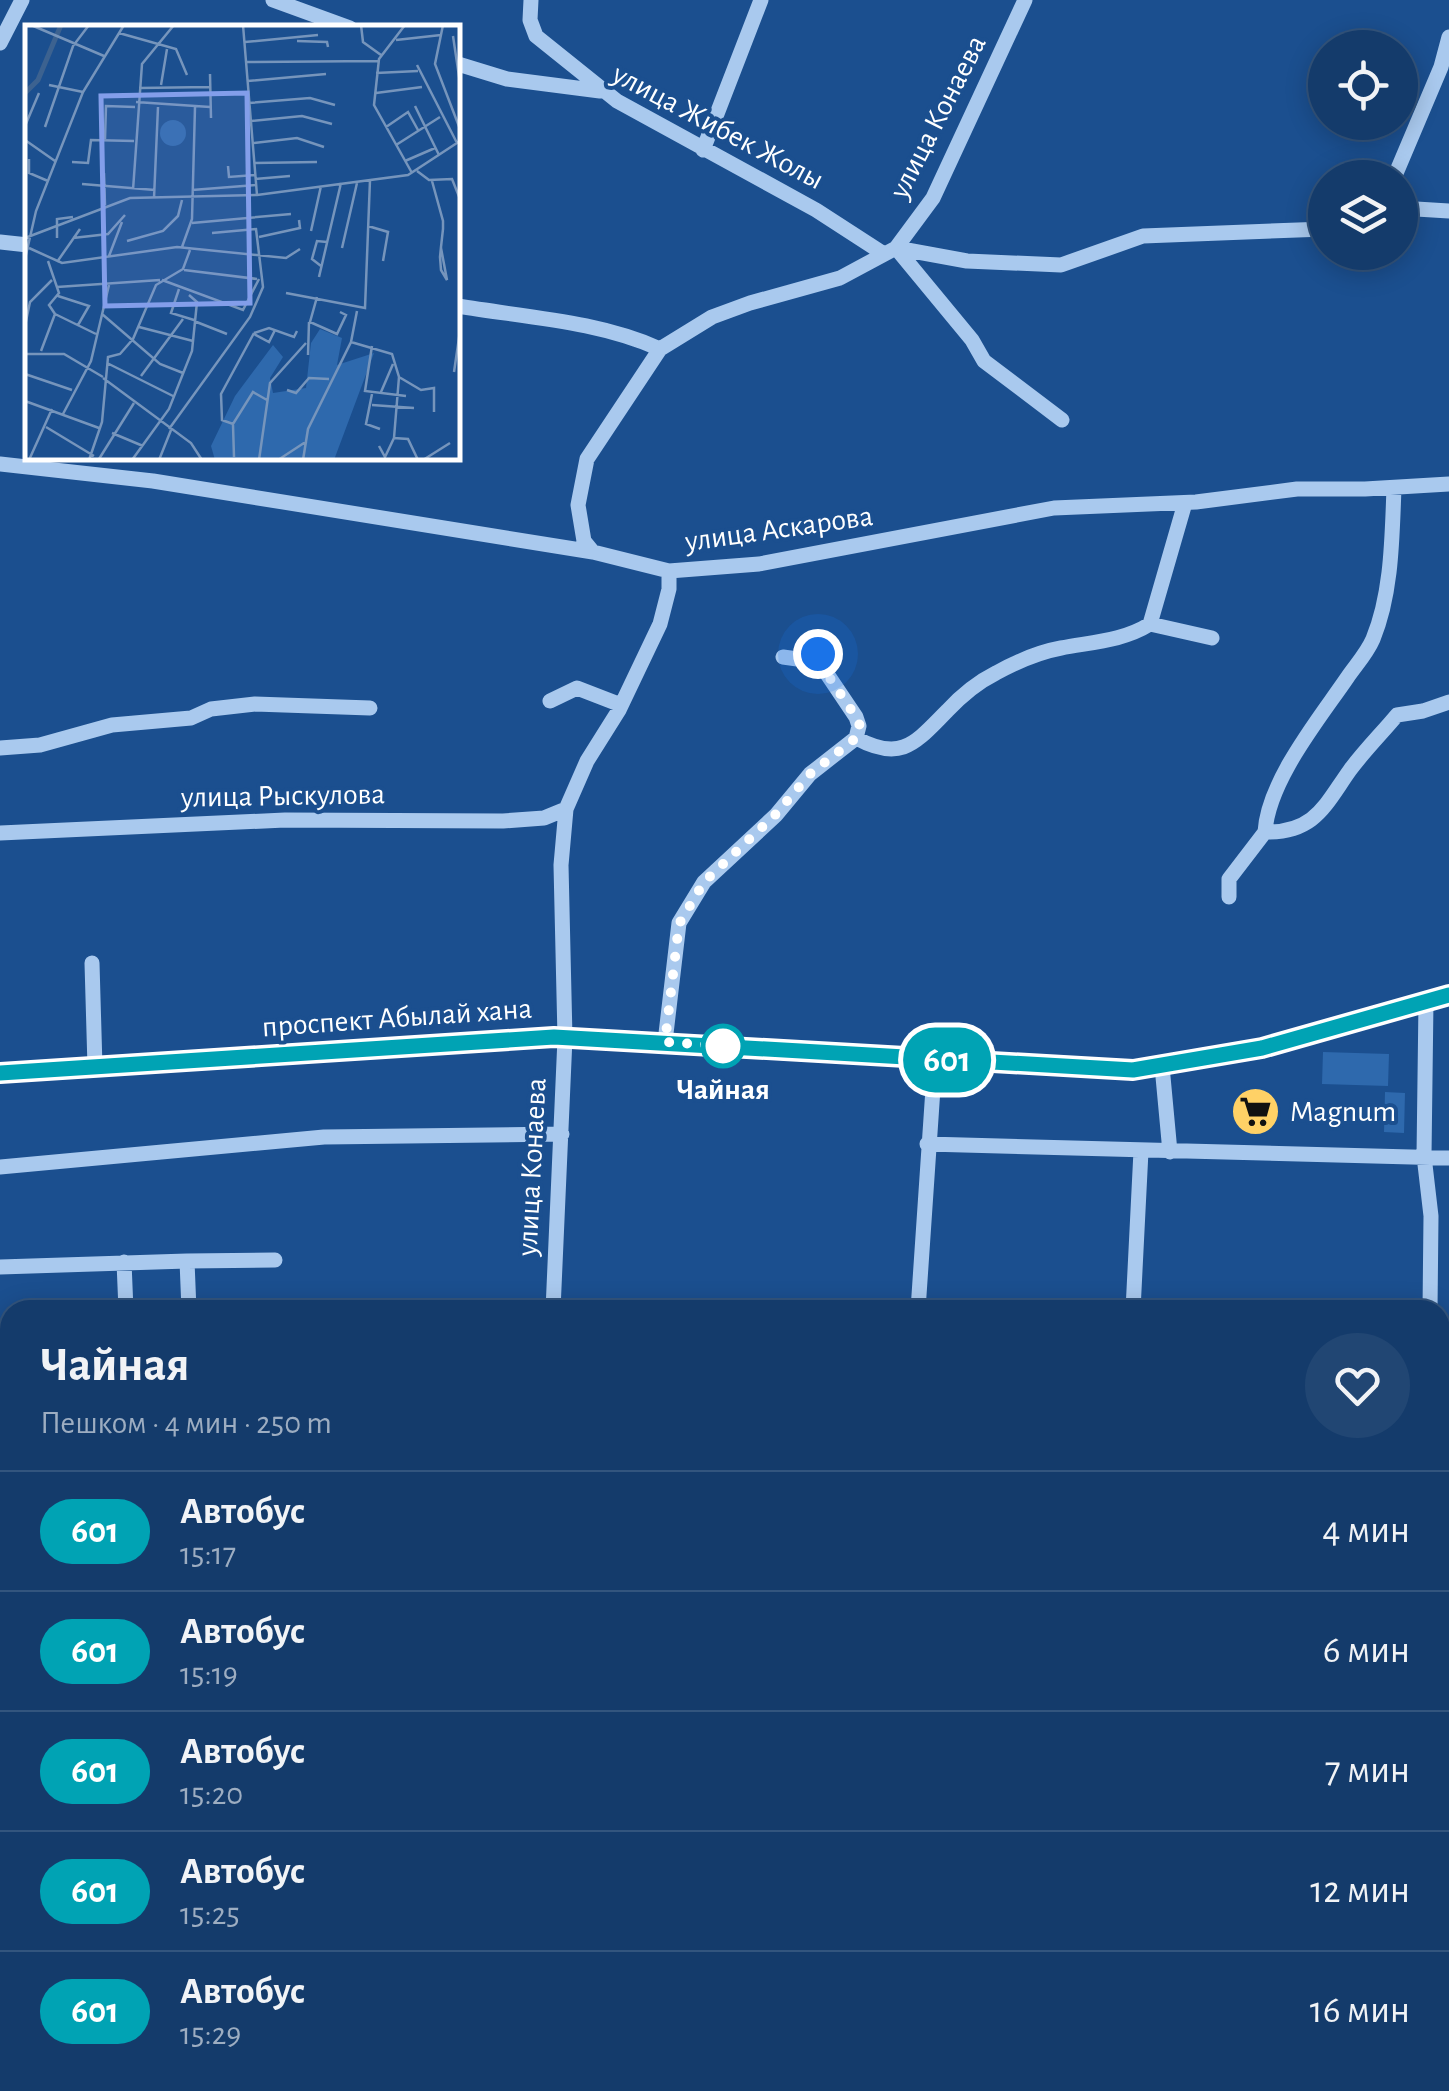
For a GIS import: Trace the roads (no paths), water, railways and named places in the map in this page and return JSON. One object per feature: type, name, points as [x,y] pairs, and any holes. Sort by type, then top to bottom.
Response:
[{"type":"main road","name":"проспект Абылай хана","points":[[0,1072],[565,1038],[1133,1070],[1262,1048],[1449,995]]},
{"type":"street","points":[[0,43],[22,0]]},
{"type":"street","points":[[273,0],[342,25]]},
{"type":"street","points":[[531,0],[530,20],[536,36],[604,92]]},
{"type":"street","points":[[703,150],[761,0]]},
{"type":"street","name":"улица Конаева","points":[[593,552],[580,530],[578,506],[588,459],[660,349],[712,317],[840,278],[890,251],[933,198],[1025,0]]},
{"type":"street","points":[[1401,160],[1449,37]]},
{"type":"street","name":"улица Жибек Жолы","points":[[460,65],[507,79],[604,92],[890,251],[979,262],[1062,265],[1143,236],[1308,231]]},
{"type":"street","points":[[1418,207],[1449,210]]},
{"type":"street","points":[[0,242],[25,246]]},
{"type":"street","points":[[890,251],[972,340],[984,361],[1062,420]]},
{"type":"street","points":[[460,306],[584,328],[640,340],[660,349]]},
{"type":"street","name":"улица Аскарова","points":[[0,464],[153,481],[593,552],[669,571],[759,564],[1054,508],[1185,503],[1297,489],[1449,484]]},
{"type":"street","points":[[1229,897],[1229,879],[1265,832],[1266,814],[1276,790],[1372,642],[1390,561],[1394,488]]},
{"type":"street","points":[[856,738],[876,749],[901,748],[931,730],[947,711],[996,672],[1040,653],[1107,641],[1136,633],[1150,624],[1185,503]]},
{"type":"street","name":"улица Конаева","points":[[554,1300],[565,1038],[561,866],[566,809],[587,760],[621,705],[660,624],[669,589],[669,571]]},
{"type":"street","points":[[1150,624],[1212,638]]},
{"type":"street","points":[[665,1042],[679,924],[704,882],[776,814],[810,774],[856,738],[860,726],[819,658],[783,656]]},
{"type":"street","points":[[550,701],[577,688],[621,705]]},
{"type":"street","points":[[1265,832],[1297,827],[1322,812],[1397,714],[1422,712],[1449,702]]},
{"type":"street","points":[[0,748],[40,744],[112,725],[191,718],[211,709],[255,704],[370,708]]},
{"type":"street","name":"улица Рыскулова","points":[[0,833],[285,820],[503,821],[544,818],[566,809]]},
{"type":"street","points":[[92,963],[95,1067]]},
{"type":"street","points":[[1426,1001],[1424,1156],[1431,1216],[1430,1300]]},
{"type":"street","points":[[919,1300],[935,1060]]},
{"type":"street","points":[[1162,1066],[1170,1152]]},
{"type":"street","points":[[0,1167],[324,1137],[562,1134]]},
{"type":"street","points":[[927,1144],[1449,1158]]},
{"type":"street","points":[[1134,1300],[1141,1151]]},
{"type":"street","points":[[0,1267],[274,1260]]},
{"type":"street","points":[[187,1261],[189,1300]]},
{"type":"street","points":[[124,1262],[126,1300]]},
{"type":"place","name":"Чайная","points":[[723,1046]]},
{"type":"place","name":"Magnum","points":[[1255,1112]]}]
